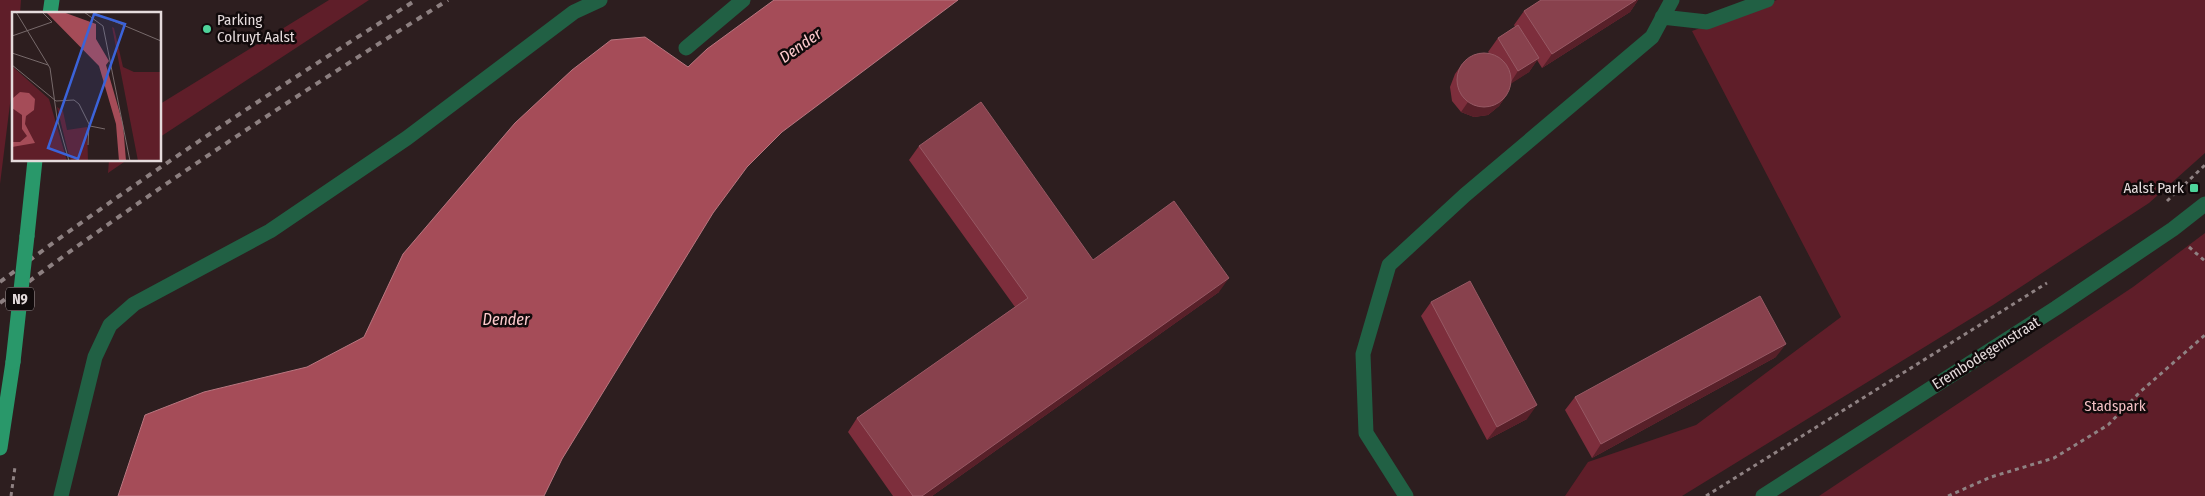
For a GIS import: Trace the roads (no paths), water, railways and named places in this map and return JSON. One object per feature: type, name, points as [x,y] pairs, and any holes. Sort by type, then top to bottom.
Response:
[{"type":"main road","name":"N9","points":[[0,448],[13,362],[35,161]]},
{"type":"street","points":[[61,496],[95,357],[110,325],[134,304],[270,231],[407,138],[574,12],[600,0]]},
{"type":"street","points":[[686,48],[743,0]]},
{"type":"street","points":[[1406,496],[1366,434],[1363,354],[1389,265],[1465,195],[1652,37],[1672,0]]},
{"type":"street","points":[[1662,17],[1707,22],[1767,0]]},
{"type":"street","name":"Erembodegemstraat","points":[[1763,496],[2056,308],[2173,229],[2205,204]]},
{"type":"water","name":"Dender","points":[[774,0],[958,0],[782,132],[747,167],[713,213],[562,459],[544,496],[118,496],[145,415],[204,392],[307,367],[364,337],[403,254],[515,123],[572,70],[611,40],[645,37],[688,67],[707,49]]},
{"type":"railway","points":[[0,282],[102,208],[205,137],[416,0]]},
{"type":"railway","points":[[0,303],[109,224],[221,147],[448,0]]},
{"type":"place","name":"Parking Colruyt Aalst","points":[[207,29]]},
{"type":"place","name":"Aalst Park","points":[[2194,188]]},
{"type":"park label","name":"Stadspark","points":[[2115,406]]}]
